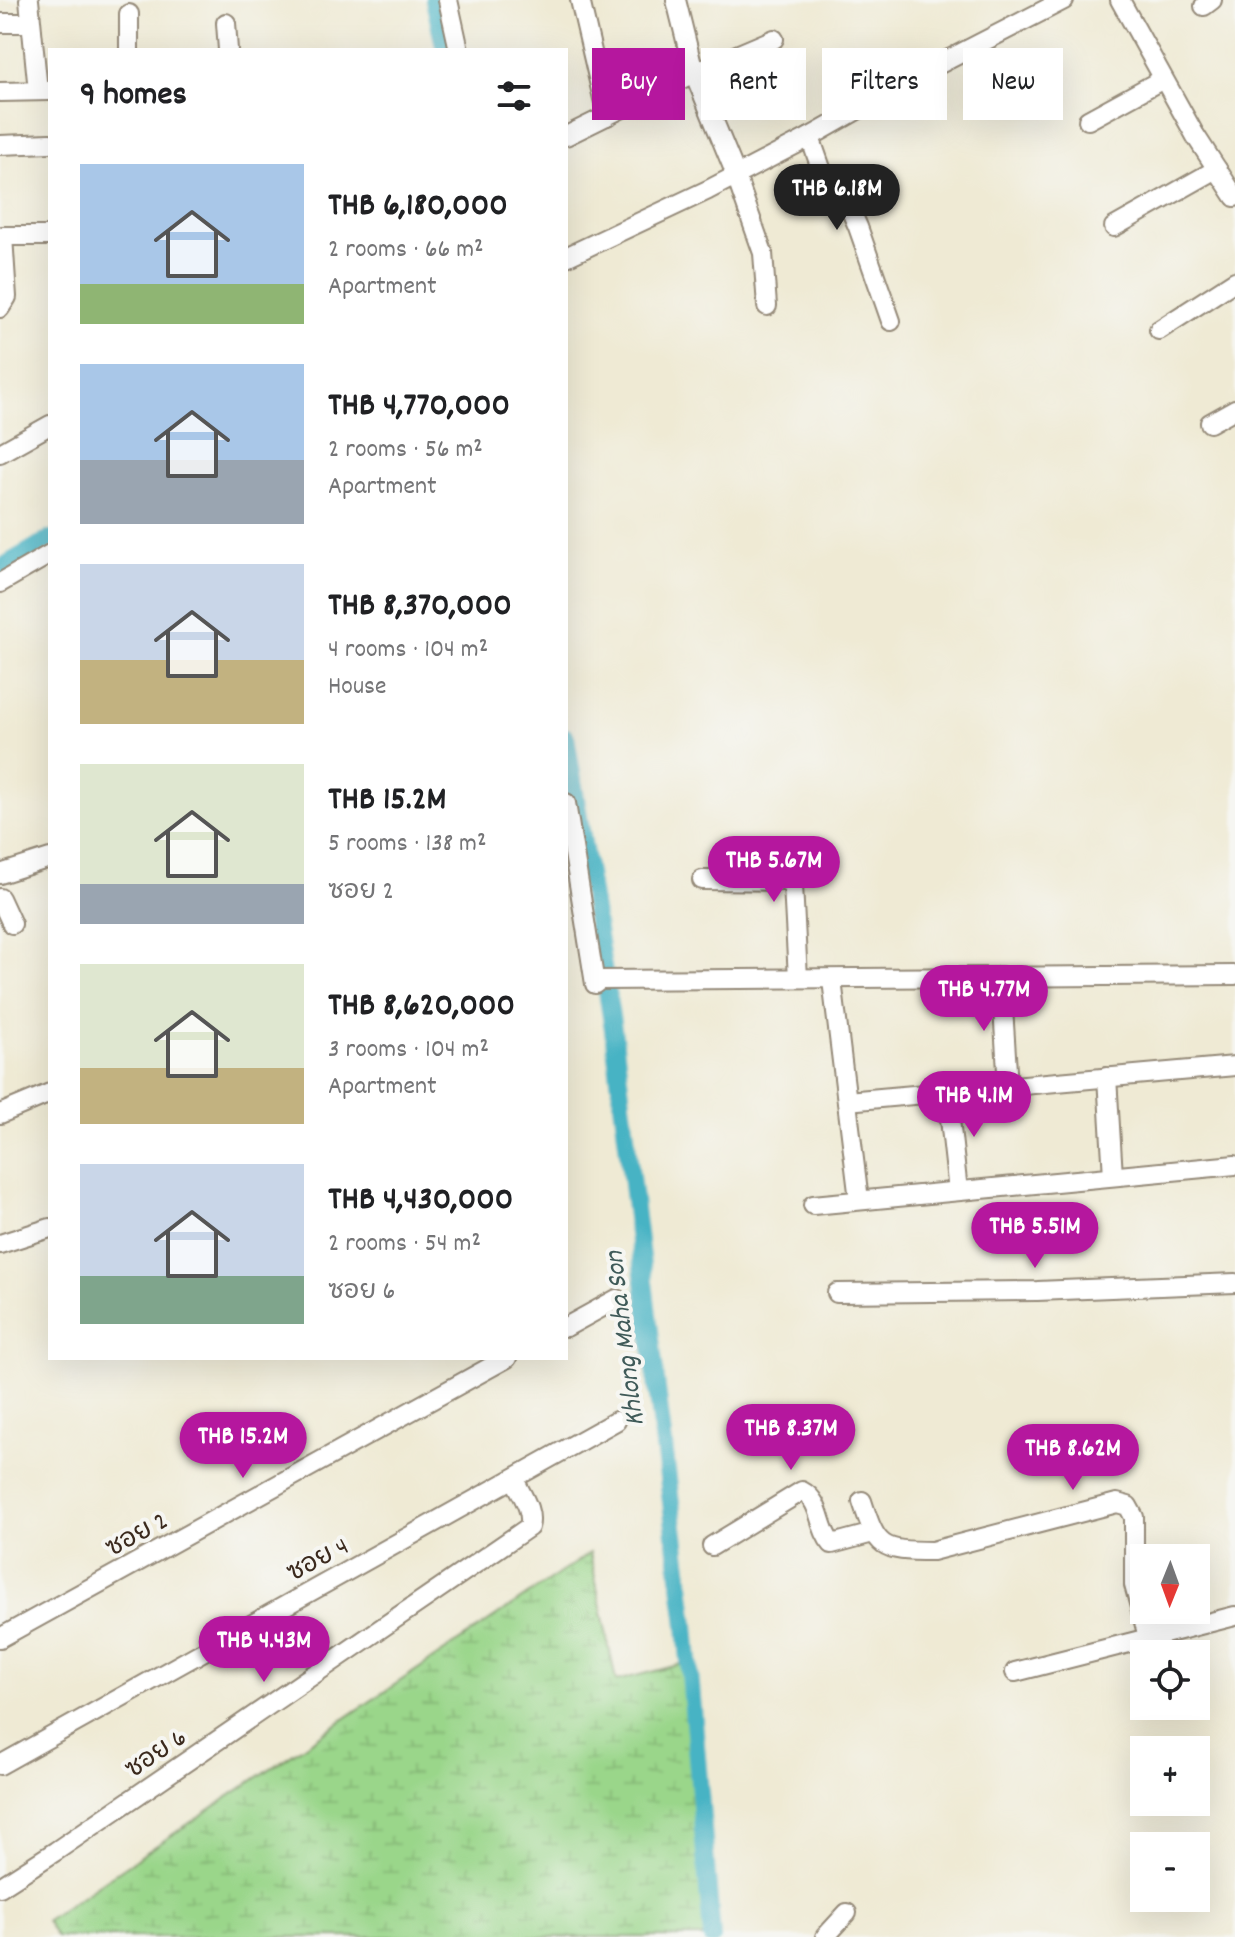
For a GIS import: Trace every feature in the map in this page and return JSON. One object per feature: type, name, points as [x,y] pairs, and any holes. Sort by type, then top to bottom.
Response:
[{"type":"street","points":[[0,92],[44,91],[30,23],[29,0]]},
{"type":"street","points":[[448,0],[459,48]]},
{"type":"street","points":[[580,0],[592,52]]},
{"type":"street","points":[[676,0],[694,73],[734,170],[763,253],[767,306]]},
{"type":"street","points":[[568,256],[734,170],[810,137],[926,71],[1064,0]]},
{"type":"street","points":[[1120,0],[1163,79],[1235,197]]},
{"type":"street","points":[[129,14],[129,48]]},
{"type":"street","points":[[0,23],[30,23]]},
{"type":"street","points":[[226,23],[228,48]]},
{"type":"street","points":[[685,77],[774,39]]},
{"type":"street","points":[[1088,120],[1163,79]]},
{"type":"street","points":[[568,135],[599,120]]},
{"type":"street","points":[[810,137],[823,174],[844,195],[891,321]]},
{"type":"street","points":[[0,145],[48,143]]},
{"type":"street","points":[[1114,227],[1217,169]]},
{"type":"street","points":[[0,308],[7,297],[1,236],[48,236]]},
{"type":"street","points":[[1159,330],[1235,281]]},
{"type":"street","points":[[1210,423],[1235,409]]},
{"type":"street","points":[[0,453],[48,426]]},
{"type":"street","points":[[0,583],[48,555]]},
{"type":"street","points":[[568,815],[595,984],[600,980],[1235,975]]},
{"type":"street","points":[[0,874],[48,859]]},
{"type":"street","points":[[702,880],[784,881],[793,885],[798,978]]},
{"type":"street","points":[[0,898],[12,924]]},
{"type":"street","points":[[1001,976],[1008,1087]]},
{"type":"street","points":[[832,980],[859,1200]]},
{"type":"street","points":[[847,1101],[1235,1066]]},
{"type":"street","points":[[1107,1077],[1113,1176]]},
{"type":"street","points":[[947,1092],[958,1191]]},
{"type":"street","points":[[0,1114],[48,1094]]},
{"type":"street","points":[[813,1205],[1235,1165]]},
{"type":"street","points":[[0,1244],[48,1229]]},
{"type":"street","points":[[837,1293],[1037,1291],[1235,1283]]},
{"type":"street","points":[[568,1326],[617,1299]]},
{"type":"street","name":"ซอย 2","points":[[0,1638],[503,1360]]},
{"type":"street","name":"ซอย 4","points":[[0,1765],[616,1421]]},
{"type":"street","name":"ซอย 6","points":[[1,1883],[56,1851],[529,1527],[529,1511],[514,1479]]},
{"type":"street","points":[[712,1546],[802,1491],[814,1500],[832,1544],[873,1533]]},
{"type":"street","points":[[862,1501],[873,1533],[886,1547],[901,1551],[932,1551],[1117,1503],[1128,1506],[1134,1517],[1134,1585],[1148,1637]]},
{"type":"street","points":[[1015,1672],[1235,1616]]},
{"type":"street","points":[[825,1937],[847,1913]]},
{"type":"green space","points":[[590,1553],[616,1681],[682,1664],[707,1937],[56,1937],[46,1920]]},
{"type":"waterway","name":"Khlong Maha Son","points":[[434,0],[445,48]]},
{"type":"waterway","points":[[0,568],[48,540]]},
{"type":"waterway","name":"Khlong Maha Son","points":[[568,749],[613,1029],[686,1625],[712,1937]]}]
